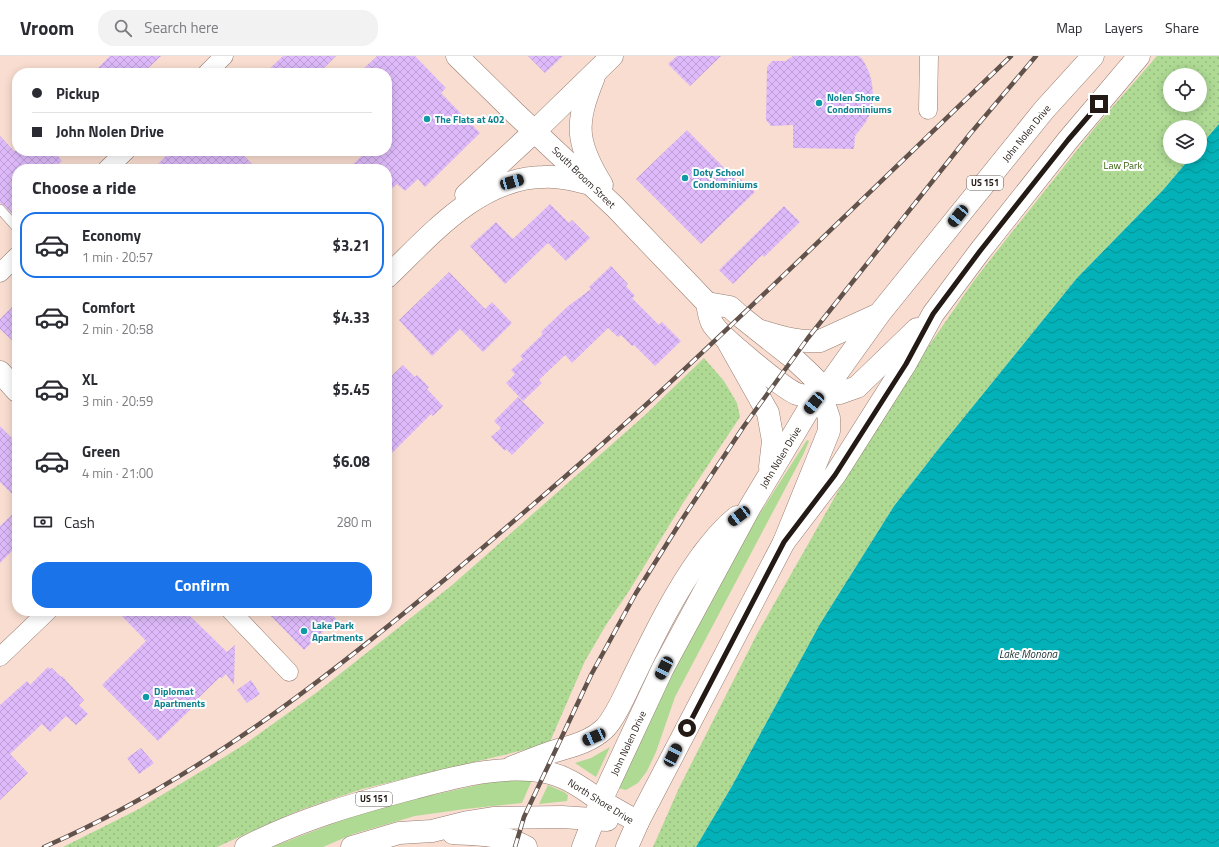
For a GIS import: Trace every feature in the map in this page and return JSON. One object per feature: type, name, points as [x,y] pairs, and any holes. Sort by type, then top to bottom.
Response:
[{"type":"main road","name":"South Broom Street","points":[[457,56],[615,207],[707,302]]},
{"type":"main road","points":[[454,213],[464,198],[612,56]]},
{"type":"main road","name":"John Nolen Drive","points":[[583,847],[597,810],[650,695],[682,632],[769,473],[806,412],[821,394],[880,313],[1044,110],[1093,56]]},
{"type":"main road","points":[[784,542],[835,475],[906,364],[933,314],[980,251],[1068,140],[1139,56]]},
{"type":"main road","points":[[596,72],[586,96],[582,112],[582,140],[585,154],[591,168],[615,207]]},
{"type":"main road","points":[[392,273],[454,213],[472,201],[504,184],[541,177],[554,177],[591,184]]},
{"type":"main road","points":[[627,847],[638,822],[784,542],[829,432],[829,418],[821,394],[816,380],[793,358],[730,307],[707,302],[712,323],[727,340],[795,394],[806,396],[821,394],[840,393],[857,388],[933,314]]},
{"type":"main road","points":[[758,330],[794,340],[810,342],[820,341],[880,313]]},
{"type":"main road","points":[[727,340],[768,413],[773,441],[769,473]]},
{"type":"main road","points":[[0,372],[12,385]]},
{"type":"main road","name":"US 151","points":[[507,769],[554,751],[576,745],[594,737],[605,728],[617,709],[657,630],[686,578],[727,524],[750,507]]},
{"type":"main road","name":"North Shore Drive","points":[[246,847],[300,823],[341,808],[431,784],[507,769],[545,772],[562,777],[575,783],[597,810]]},
{"type":"main road","name":"North Shore Drive","points":[[352,847],[398,834],[432,831],[468,822],[493,818],[562,817],[597,810],[638,822]]},
{"type":"main road","points":[[432,831],[503,837],[526,847]]},
{"type":"street","points":[[212,68],[224,56]]},
{"type":"street","points":[[928,110],[929,56]]},
{"type":"street","points":[[113,164],[121,156]]},
{"type":"street","points":[[0,273],[12,261]]},
{"type":"street","points":[[0,657],[43,616]]},
{"type":"street","points":[[236,616],[289,672]]},
{"type":"lane","points":[[0,210],[12,223]]},
{"type":"green space","name":"Law Park","points":[[1157,56],[1219,56],[1219,124],[1207,138],[1207,120],[1163,120],[1163,164],[1185,164],[1163,190],[1077,278],[894,506],[820,624],[732,786],[696,847],[653,847],[679,788],[757,634],[874,428],[973,282],[1097,125]]},
{"type":"green space","points":[[704,358],[724,381],[737,403],[740,417],[683,503],[629,591],[606,625],[585,661],[549,744],[362,789],[300,810],[217,847],[63,847],[137,810],[210,766],[245,744],[316,693],[451,586],[644,416]]},
{"type":"green space","points":[[807,440],[809,441],[803,455],[675,697],[656,752],[647,771],[638,783],[626,790],[618,788],[645,727],[751,527]]},
{"type":"green space","points":[[610,747],[596,777],[575,763],[591,758]]},
{"type":"green space","points":[[518,778],[532,780],[522,803],[415,816],[353,834],[323,847],[272,847],[358,814],[401,802],[487,783]]},
{"type":"green space","points":[[548,785],[568,795],[567,801],[539,804]]},
{"type":"water","name":"Lake Monona","points":[[1219,124],[1219,847],[696,847],[732,786],[820,624],[894,506],[1077,278],[1163,190],[1185,164],[1207,164],[1207,138]]},
{"type":"building","points":[[110,56],[161,56],[148,68],[98,68]]},
{"type":"building","points":[[283,56],[336,56],[324,68],[270,68]]},
{"type":"building","name":"The Flats at 402","points":[[377,56],[415,56],[446,88],[441,93],[480,133],[425,187],[418,179],[405,191],[397,184],[392,188],[392,164],[353,164],[362,156],[392,156],[392,68],[364,68]]},
{"type":"building","points":[[528,56],[563,56],[545,73]]},
{"type":"building","points":[[677,56],[721,56],[690,86],[668,64]]},
{"type":"building","name":"Nolen Shore Condominiums","points":[[793,56],[859,56],[863,60],[869,72],[873,96],[871,111],[866,122],[855,136],[854,149],[793,148],[793,125],[771,126],[766,120],[767,67],[772,61],[786,61]]},
{"type":"building","name":"Doty School Condominiums","points":[[687,130],[738,182],[741,179],[755,192],[701,244],[636,179]]},
{"type":"building","points":[[0,136],[12,149],[12,156],[58,156],[62,161],[59,164],[12,164],[12,212],[11,213],[4,205],[0,203]]},
{"type":"building","points":[[166,156],[244,156],[252,164],[158,164]]},
{"type":"building","points":[[550,204],[569,223],[572,220],[590,238],[566,261],[548,243],[505,284],[470,246],[496,222],[513,239]]},
{"type":"building","points":[[784,206],[800,222],[764,257],[762,255],[733,284],[719,270]]},
{"type":"building","points":[[611,266],[628,284],[626,286],[635,296],[632,298],[659,325],[662,322],[681,341],[655,366],[634,345],[632,346],[621,335],[618,337],[608,328],[572,363],[565,355],[539,380],[542,383],[523,401],[506,383],[515,374],[511,370],[523,359],[520,356],[543,334],[541,332],[567,307],[591,289],[589,287]]},
{"type":"building","points":[[449,272],[485,309],[492,302],[512,323],[483,352],[460,329],[432,356],[399,320]]},
{"type":"building","points":[[12,307],[12,340],[0,329],[0,319]]},
{"type":"building","points":[[403,365],[415,377],[417,375],[429,387],[427,389],[443,406],[433,416],[431,414],[392,453],[392,375]]},
{"type":"building","points":[[518,397],[544,423],[512,455],[506,449],[505,451],[491,437],[501,428],[494,421]]},
{"type":"building","points":[[0,426],[12,438],[12,494],[0,482]]},
{"type":"building","points":[[12,515],[12,551],[0,563],[0,526]]},
{"type":"building","points":[[122,616],[190,616],[227,652],[235,645],[234,685],[226,674],[222,678],[220,677],[189,707],[191,709],[158,741],[102,685],[146,641]]},
{"type":"building","name":"Lake Park Apartments","points":[[271,616],[333,616],[336,619],[304,650]]},
{"type":"building","points":[[48,667],[50,669],[52,668],[61,677],[62,676],[84,700],[79,705],[88,714],[76,725],[66,716],[50,732],[42,724],[10,754],[28,773],[0,800],[0,705],[27,681],[30,685]]},
{"type":"building","points":[[251,680],[260,694],[247,703],[237,690]]},
{"type":"building","points":[[141,748],[154,763],[139,774],[127,758]]},
{"type":"railway","points":[[44,847],[104,819],[162,787],[218,752],[272,715],[378,635],[480,550],[660,392],[793,267],[1011,56]]},
{"type":"railway","points":[[515,847],[524,817],[591,675],[636,593],[683,518],[744,426],[808,338],[970,134],[1036,56]]},
{"type":"place","name":"Nolen Shore Condominiums","points":[[819,103]]},
{"type":"place","name":"The Flats at 402","points":[[427,119]]},
{"type":"place","name":"Doty School Condominiums","points":[[685,178]]},
{"type":"place","name":"Lake Park Apartments","points":[[304,631]]},
{"type":"place","name":"Diplomat Apartments","points":[[146,697]]},
{"type":"route","points":[[687,728],[784,542],[835,475],[866,428],[906,364],[933,314],[980,251],[1068,140],[1099,104]]}]
